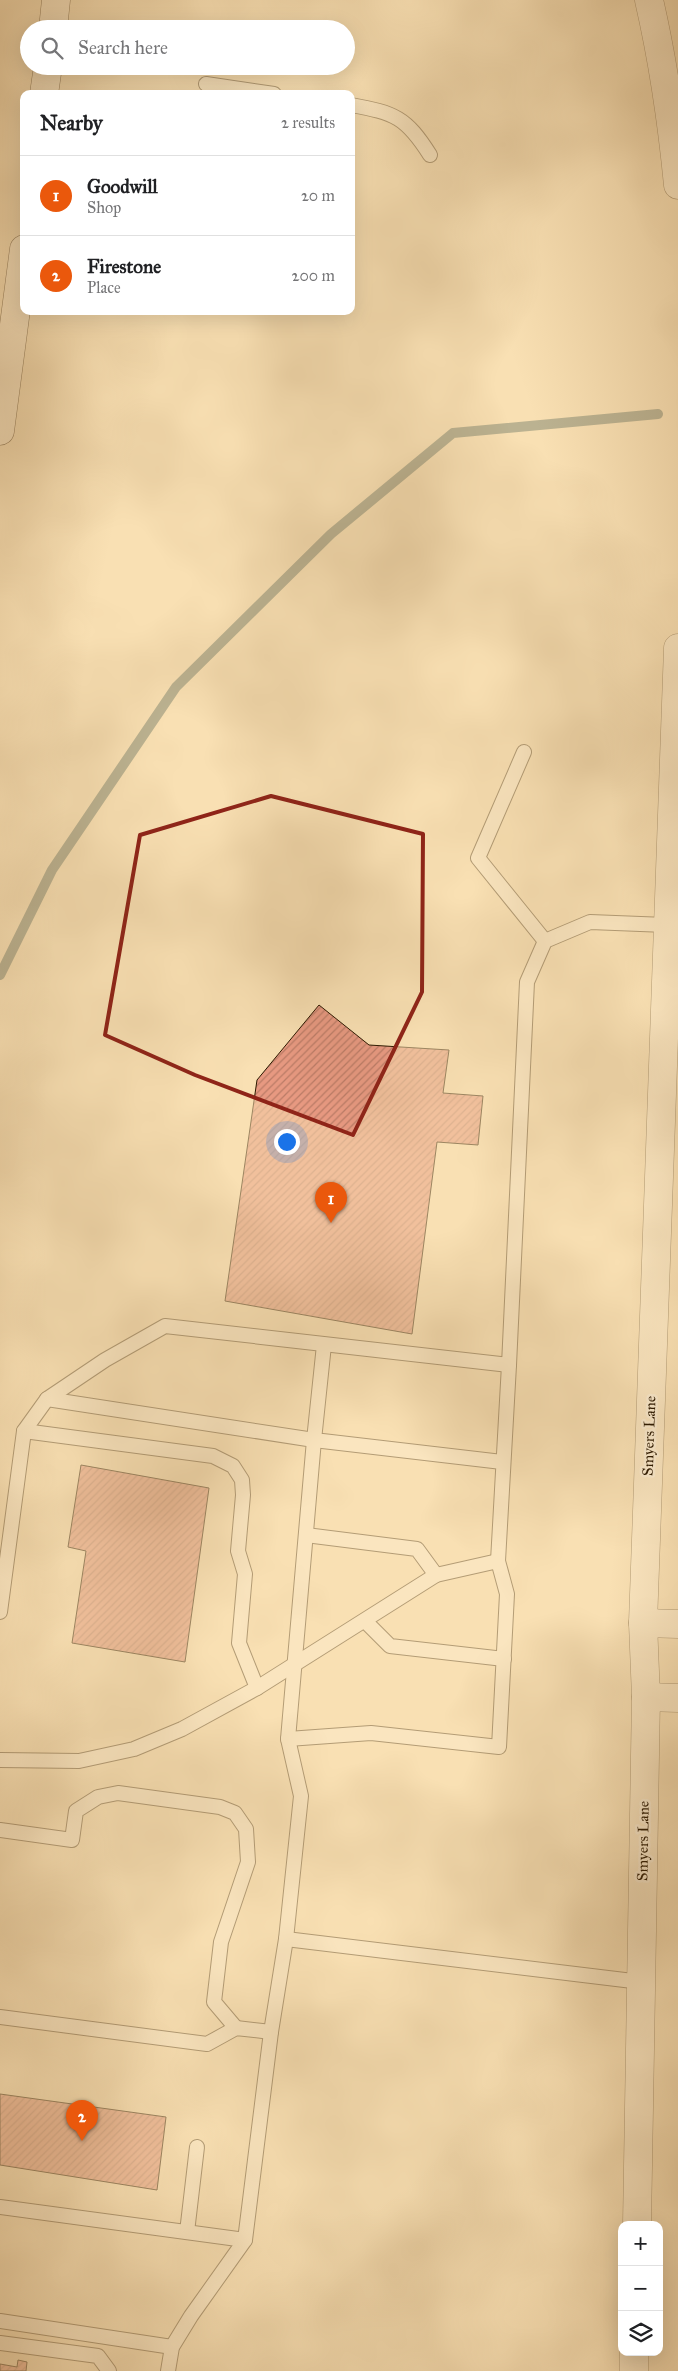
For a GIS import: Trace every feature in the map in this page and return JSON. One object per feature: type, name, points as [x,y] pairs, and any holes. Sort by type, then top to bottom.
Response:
[{"type":"street","points":[[54,20],[56,0]]},
{"type":"street","points":[[649,0],[660,49],[671,73],[671,115],[678,185]]},
{"type":"street","points":[[45,90],[47,75]]},
{"type":"street","points":[[0,431],[20,280]]},
{"type":"street","name":"Smyers Lane","points":[[637,2221],[646,1697],[642,1623],[666,925],[673,882],[678,648]]},
{"type":"street","points":[[642,1623],[678,1624]]},
{"type":"street","points":[[646,1697],[678,1698]]},
{"type":"street","points":[[634,2356],[634,2371]]},
{"type":"lane","points":[[206,84],[247,90]]},
{"type":"lane","points":[[355,106],[388,112],[415,132],[430,155]]},
{"type":"lane","points":[[524,752],[478,858],[545,941]]},
{"type":"lane","points":[[288,1739],[371,1733],[499,1747],[507,1594],[498,1561],[527,982],[545,941],[590,922],[666,925]]},
{"type":"lane","points":[[0,1612],[24,1431],[47,1399],[105,1360],[165,1326],[509,1365]]},
{"type":"lane","points":[[168,2371],[172,2347],[191,2316],[245,2240],[271,2032],[286,1939],[301,1796],[288,1739],[324,1345]]},
{"type":"lane","points":[[47,1399],[314,1440],[502,1462]]},
{"type":"lane","points":[[24,1431],[212,1456],[233,1466],[242,1480],[243,1496],[238,1550],[244,1574],[239,1643],[258,1688]]},
{"type":"lane","points":[[306,1535],[417,1549],[436,1575]]},
{"type":"lane","points":[[0,1760],[79,1761],[134,1749],[182,1729],[258,1688],[436,1575],[498,1561]]},
{"type":"lane","points":[[366,1620],[390,1646],[504,1659]]},
{"type":"lane","points":[[0,1830],[72,1840],[76,1811],[98,1797],[118,1793],[220,1807],[235,1813],[246,1829],[248,1862],[221,1942],[214,2002],[236,2028]]},
{"type":"lane","points":[[286,1939],[641,1982]]},
{"type":"lane","points":[[0,2017],[207,2044],[236,2028],[271,2032]]},
{"type":"lane","points":[[188,2232],[196,2148]]},
{"type":"lane","points":[[0,2207],[245,2240]]},
{"type":"lane","points":[[0,2321],[172,2347]]},
{"type":"lane","points":[[0,2343],[98,2356],[109,2371]]},
{"type":"highlighted area","points":[[271,796],[423,834],[422,992],[353,1135],[195,1075],[105,1035],[140,835]]},
{"type":"building","points":[[319,1005],[369,1045],[449,1050],[443,1093],[483,1096],[478,1145],[437,1142],[412,1334],[225,1301],[257,1080]]},
{"type":"building","points":[[81,1465],[209,1488],[185,1662],[72,1643],[86,1551],[68,1547]]},
{"type":"building","points":[[0,2094],[166,2117],[157,2190],[0,2165]]},
{"type":"building","points":[[18,2360],[27,2362],[26,2371],[0,2371],[0,2364],[17,2367]]},
{"type":"waterway","points":[[0,975],[52,870],[176,687],[331,534],[453,433],[658,414]]},
{"type":"place","name":"Goodwill","points":[[331,1223]]},
{"type":"place","name":"Firestone","points":[[82,2141]]}]
